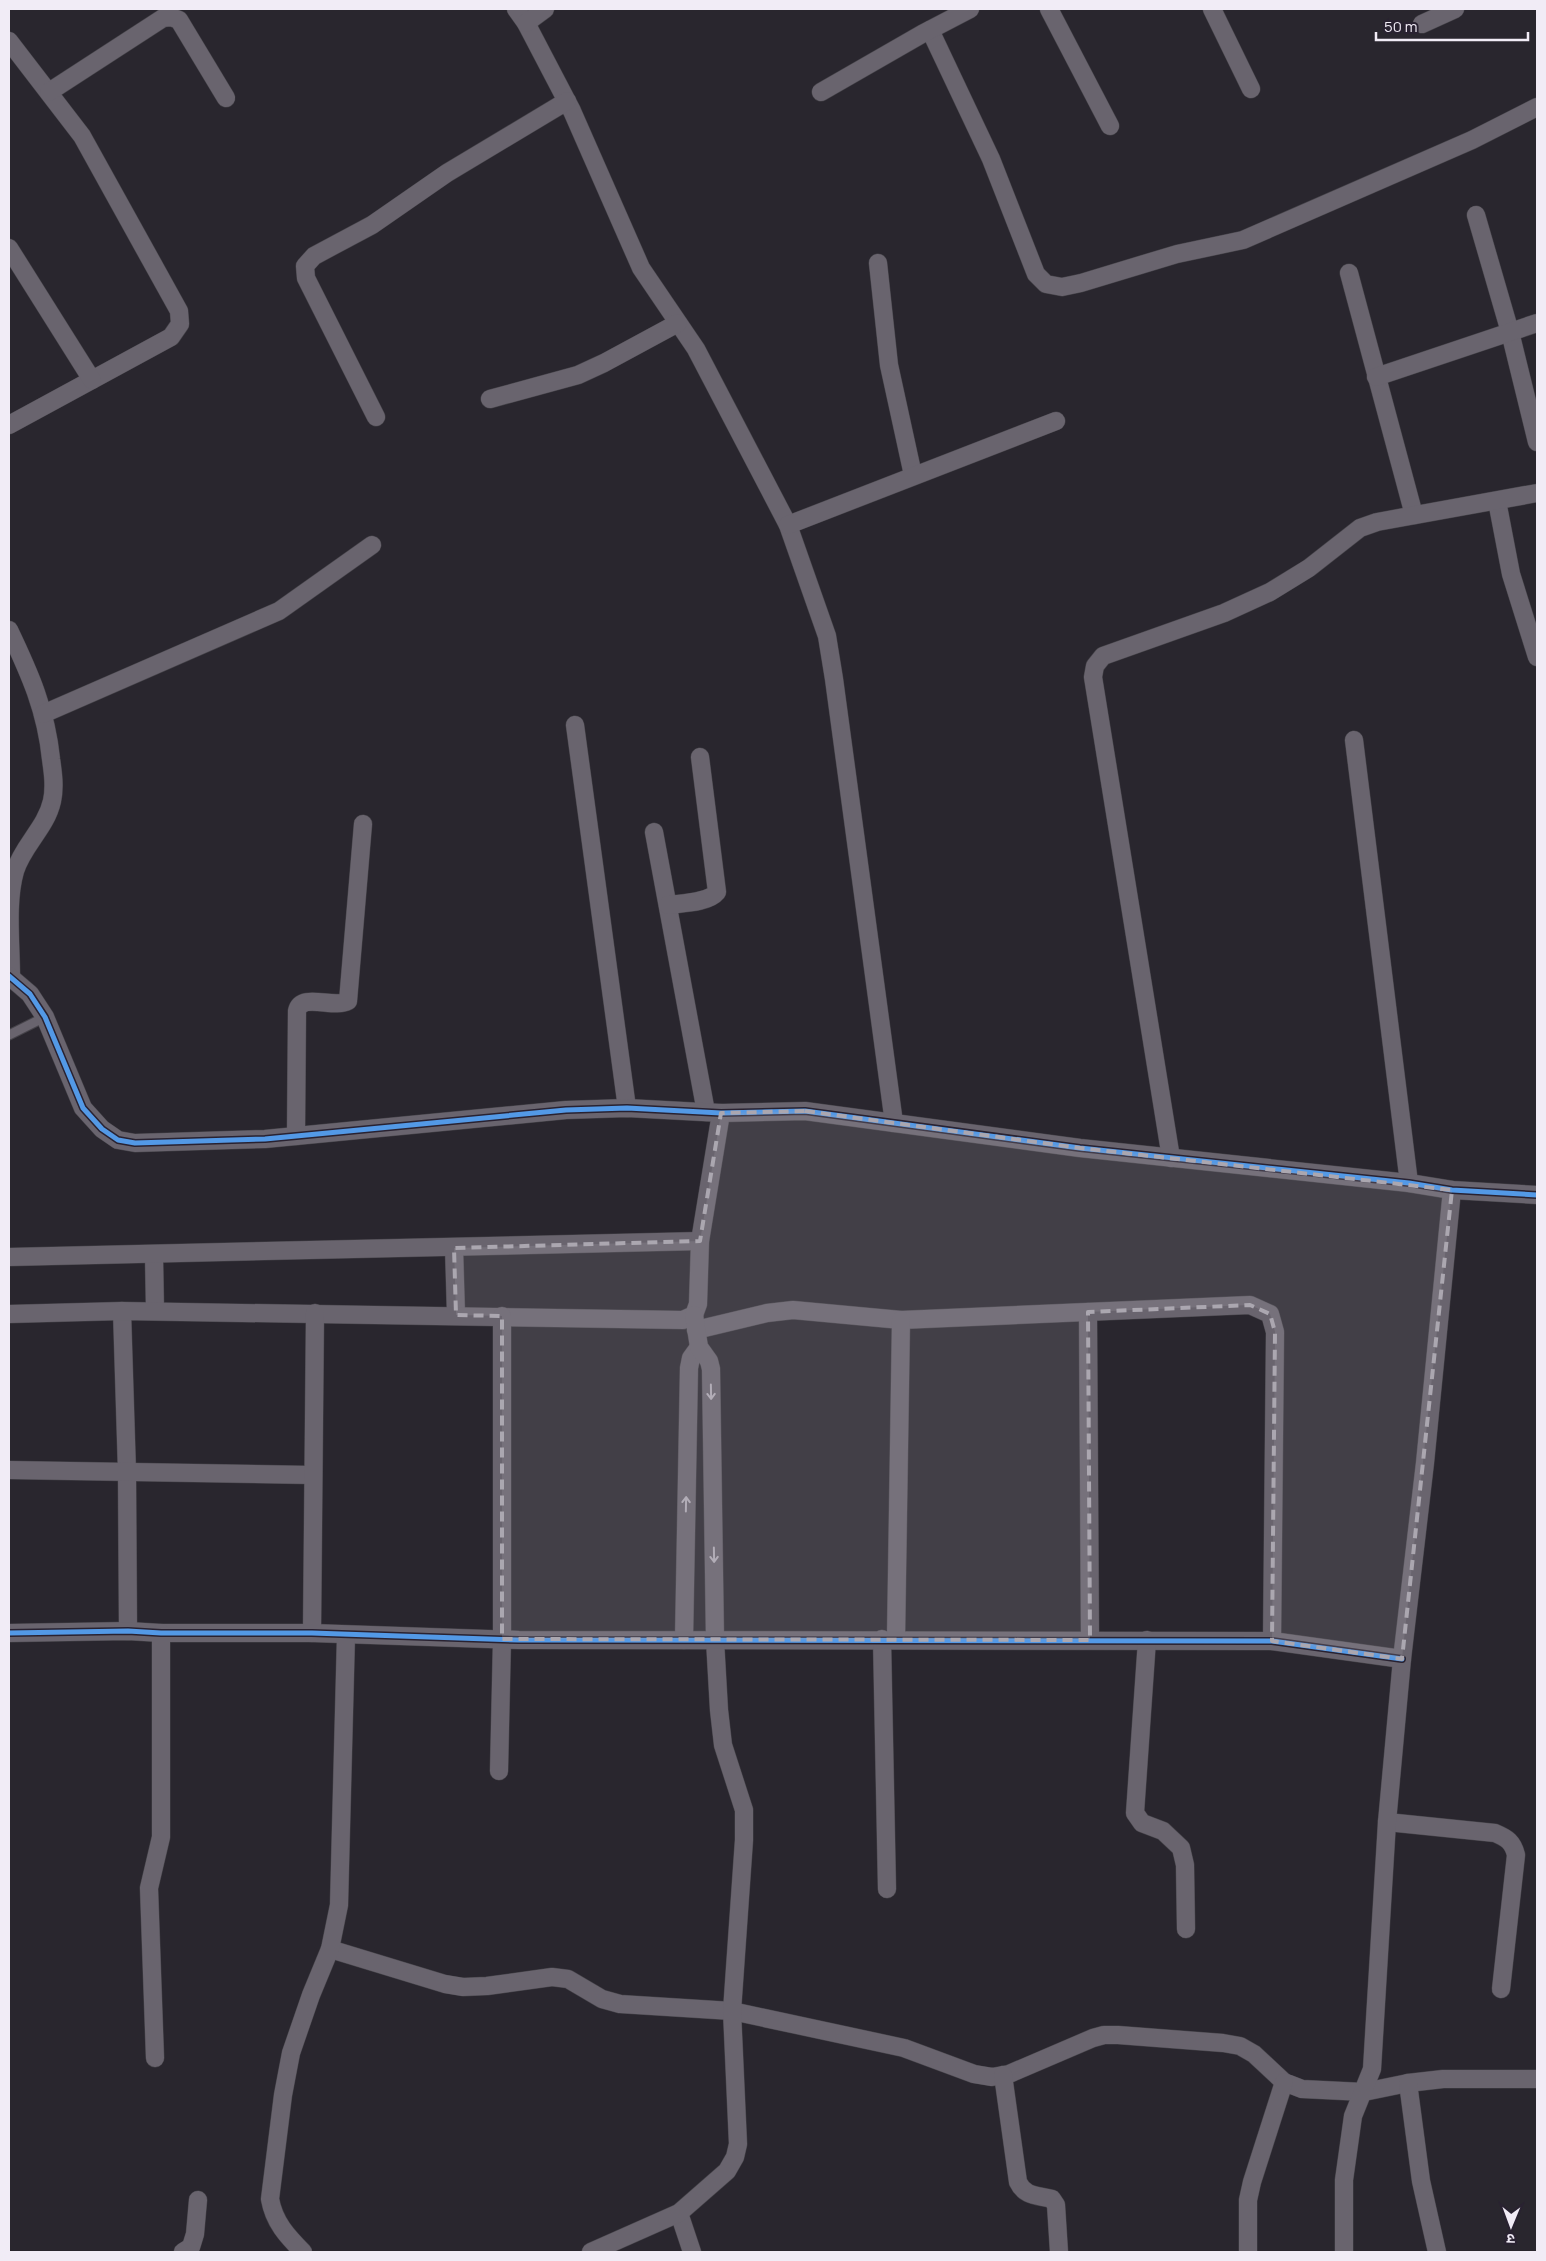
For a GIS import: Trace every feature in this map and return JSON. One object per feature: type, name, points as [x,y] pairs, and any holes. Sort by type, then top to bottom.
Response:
[{"type":"street","points":[[545,9],[521,16],[567,101],[641,268],[696,349],[788,525],[827,636],[894,1123]]},
{"type":"street","points":[[821,92],[970,9]]},
{"type":"street","points":[[1049,9],[1110,126]]},
{"type":"street","points":[[1212,9],[1251,89]]},
{"type":"street","points":[[1422,24],[1455,9]]},
{"type":"street","points":[[49,92],[163,18],[171,17],[179,20],[226,98]]},
{"type":"street","points":[[930,30],[991,159],[1036,274],[1046,284],[1062,287],[1081,284],[1177,254],[1243,240],[1472,140],[1537,108]]},
{"type":"street","points":[[9,41],[82,136],[179,311],[180,324],[171,337],[9,424]]},
{"type":"street","points":[[376,417],[306,278],[305,266],[314,256],[372,225],[447,172],[567,101]]},
{"type":"street","points":[[1476,215],[1510,332],[1537,442]]},
{"type":"street","points":[[9,248],[92,380]]},
{"type":"street","points":[[878,263],[889,365],[913,475]]},
{"type":"street","points":[[1349,273],[1414,515]]},
{"type":"street","points":[[490,399],[578,375],[678,323]]},
{"type":"street","points":[[1376,377],[1537,323]]},
{"type":"street","points":[[788,525],[1056,421]]},
{"type":"street","points":[[1171,1158],[1093,677],[1095,666],[1103,656],[1224,613],[1270,592],[1309,568],[1360,528],[1414,515],[1537,493]]},
{"type":"street","points":[[1497,501],[1511,574],[1537,657]]},
{"type":"street","points":[[43,714],[279,611],[372,546]]},
{"type":"street","points":[[9,630],[32,679],[48,728],[54,779],[52,801],[44,823],[25,850],[15,871],[11,898],[10,977],[30,994],[45,1017],[83,1108],[102,1129],[118,1140],[135,1143],[296,1136],[566,1110],[628,1108],[714,1112],[806,1111],[1080,1148],[1409,1183],[1452,1190],[1537,1195]]},
{"type":"street","points":[[575,725],[628,1108]]},
{"type":"street","points":[[1354,740],[1409,1183]]},
{"type":"street","points":[[668,905],[700,900],[714,896],[717,892],[700,757]]},
{"type":"street","points":[[296,1136],[297,1011],[300,1004],[306,1001],[342,1004],[348,1001],[363,824]]},
{"type":"street","points":[[654,832],[668,905],[714,1112],[700,1241],[696,1331],[689,1368],[684,1640]]},
{"type":"street","points":[[1344,2252],[1344,2180],[1352,2116],[1364,2092],[1372,2069],[1387,1822],[1402,1659],[1425,1462],[1452,1190]]},
{"type":"street","points":[[9,1257],[700,1241]]},
{"type":"street","points":[[454,1248],[456,1315]]},
{"type":"street","points":[[154,1255],[155,1302]]},
{"type":"street","points":[[9,1314],[122,1310],[155,1302],[315,1313],[683,1320],[696,1331],[711,1369],[715,1640],[722,1744],[744,1810],[744,1840],[732,2011],[738,2144],[735,2157],[727,2171],[679,2213],[591,2252]]},
{"type":"street","points":[[696,1331],[767,1313],[793,1310],[900,1320],[1250,1305],[1270,1314],[1275,1332],[1272,1641]]},
{"type":"street","points":[[122,1310],[127,1472],[128,1631]]},
{"type":"street","points":[[1088,1312],[1090,1640]]},
{"type":"street","points":[[312,1633],[315,1313]]},
{"type":"street","points":[[499,1771],[502,1640],[502,1316]]},
{"type":"street","points":[[887,1889],[889,1639],[900,1320]]},
{"type":"street","points":[[9,1470],[313,1475]]},
{"type":"street","points":[[9,1633],[128,1631],[161,1633],[312,1633],[502,1640],[889,1639],[1272,1641],[1402,1659]]},
{"type":"street","points":[[155,2058],[149,1888],[161,1837],[161,1633]]},
{"type":"street","points":[[303,2252],[281,2228],[272,2212],[270,2199],[283,2095],[291,2053],[311,1994],[330,1949],[339,1905],[342,1854],[346,1635]]},
{"type":"street","points":[[1147,1640],[1135,1813],[1142,1823],[1163,1831],[1181,1848],[1186,1865],[1186,1929]]},
{"type":"street","points":[[1387,1822],[1495,1833],[1513,1845],[1516,1855],[1501,1989]]},
{"type":"street","points":[[330,1949],[445,1984],[464,1987],[560,1978],[568,1979],[602,1999],[620,2004],[732,2011],[904,2048],[974,2074],[992,2077],[1003,2075],[1093,2038],[1104,2035],[1118,2035],[1223,2042],[1240,2046],[1254,2054],[1284,2082],[1302,2089],[1364,2092],[1408,2082],[1443,2079],[1537,2079]]},
{"type":"street","points":[[1003,2075],[1018,2182],[1022,2190],[1030,2195],[1052,2199],[1056,2205],[1060,2252]]},
{"type":"street","points":[[1248,2252],[1248,2200],[1284,2082]]},
{"type":"street","points":[[1408,2082],[1421,2181],[1437,2252]]},
{"type":"street","points":[[183,2252],[191,2247],[195,2234],[198,2200]]},
{"type":"street","points":[[679,2213],[692,2252]]},
{"type":"lane","points":[[9,1035],[45,1017]]},
{"type":"highlighted area","points":[[805,1111],[1080,1148],[1452,1190],[1402,1659],[1272,1641],[1275,1332],[1270,1314],[1250,1305],[1088,1312],[1090,1640],[502,1639],[502,1316],[456,1315],[454,1248],[700,1241],[721,1113]]},
{"type":"cycle path","points":[[9,976],[30,994],[45,1017],[83,1108],[102,1129],[118,1140],[135,1143],[265,1139],[566,1110],[627,1108],[721,1113],[805,1111],[1080,1148],[1409,1183],[1452,1190],[1537,1195]]},
{"type":"cycle path","points":[[9,1633],[128,1631],[161,1633],[312,1633],[519,1640],[1272,1641],[1402,1659]]}]
